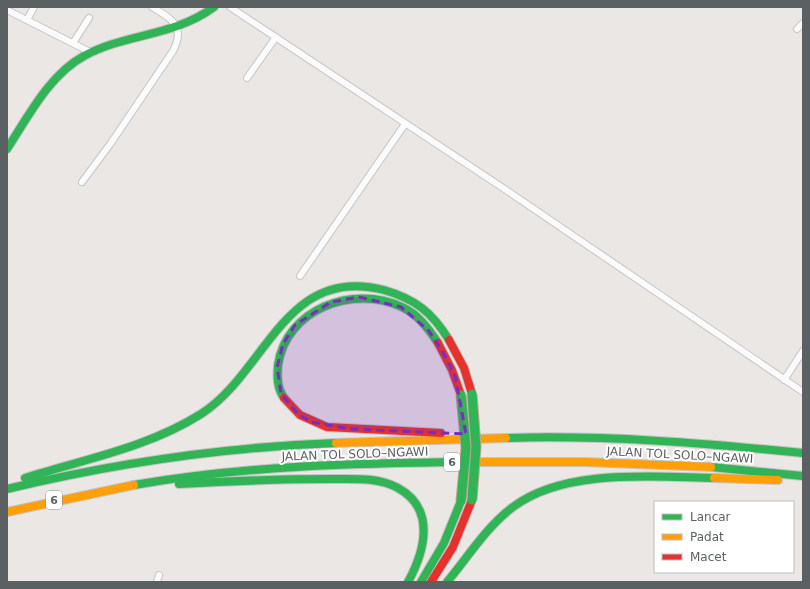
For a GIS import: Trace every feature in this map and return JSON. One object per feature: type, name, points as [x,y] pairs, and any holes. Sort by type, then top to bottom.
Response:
[{"type":"main road","points":[[7,149],[37,105],[59,77],[76,61],[92,53],[176,27],[214,7]]},
{"type":"main road","points":[[7,484],[41,472],[122,450],[158,437],[181,426],[204,412],[224,396],[294,311],[320,294],[336,289],[355,286],[375,287],[404,296],[417,303],[444,330],[467,374],[472,394],[477,434],[477,470],[472,500],[453,547],[431,582]]},
{"type":"main road","points":[[421,582],[441,550],[450,532],[461,501],[466,472],[466,425],[461,395],[455,376],[443,352],[429,331],[402,307],[374,298],[347,298],[331,302],[313,311],[295,325],[283,344],[278,356],[277,383],[287,405],[311,422],[327,427],[554,437]]},
{"type":"main road","name":"JALAN TOL SOLO–NGAWI","points":[[7,489],[118,465],[185,454],[266,446],[359,441],[554,437],[653,440],[803,453]]},
{"type":"main road","name":"JALAN TOL SOLO–NGAWI","points":[[7,512],[102,490],[194,476],[360,464],[560,461],[668,465],[803,476]]},
{"type":"main road","points":[[447,582],[498,520],[532,496],[565,483],[586,479],[664,477],[803,481]]},
{"type":"main road","points":[[102,490],[248,479],[361,480],[381,482],[397,487],[408,496],[420,511],[424,527],[425,541],[414,571],[408,582]]},
{"type":"street","points":[[27,20],[34,7]]},
{"type":"street","points":[[82,182],[111,144],[173,51],[180,35],[176,27],[166,16],[152,7]]},
{"type":"street","points":[[230,7],[803,392]]},
{"type":"street","points":[[7,10],[92,53]]},
{"type":"street","points":[[73,43],[89,18]]},
{"type":"street","points":[[797,29],[803,24]]},
{"type":"street","points":[[247,78],[276,37]]},
{"type":"street","points":[[300,276],[405,124]]},
{"type":"street","points":[[784,380],[803,351]]},
{"type":"highlighted area","points":[[359,297],[401,307],[429,331],[443,352],[455,375],[466,434],[350,429],[311,422],[298,414],[281,394],[277,367],[283,344],[295,325],[331,302]]},
{"type":"traffic: fast","points":[[7,149],[40,98],[60,74],[72,64],[84,56],[116,43],[166,30],[182,24],[198,17],[214,7]]},
{"type":"traffic: fast","points":[[25,478],[115,452],[159,436],[201,414],[223,396],[243,374],[280,327],[300,307],[323,293],[350,286],[384,290],[395,294],[414,302],[422,308],[443,330],[449,340]]},
{"type":"traffic: fast","points":[[284,398],[278,382],[278,365],[284,345],[294,329],[308,316],[325,306],[343,300],[363,298],[383,301],[402,307],[418,318],[427,327],[438,343]]},
{"type":"traffic: fast","points":[[472,394],[476,447],[472,500]]},
{"type":"traffic: fast","points":[[461,395],[466,448],[461,501]]},
{"type":"traffic: fast","points":[[506,438],[543,437],[617,439],[729,446],[803,453]]},
{"type":"traffic: fast","points":[[7,489],[88,471],[212,452],[336,443]]},
{"type":"traffic: fast","points":[[134,485],[217,474],[300,467],[383,463],[466,462]]},
{"type":"traffic: fast","points":[[711,467],[803,476]]},
{"type":"traffic: fast","points":[[447,582],[495,523],[513,507],[534,495],[558,486],[583,480],[637,476],[714,478]]},
{"type":"traffic: fast","points":[[179,484],[236,481],[348,479],[374,480],[390,484],[410,497],[418,507],[422,519],[424,531],[422,544],[419,557],[408,582]]},
{"type":"traffic: fast","points":[[421,582],[444,543],[461,501]]},
{"type":"traffic: slow","points":[[336,443],[506,438]]},
{"type":"traffic: slow","points":[[466,462],[585,462],[711,467]]},
{"type":"traffic: slow","points":[[714,478],[778,480]]},
{"type":"traffic: slow","points":[[7,512],[134,485]]},
{"type":"traffic: jam","points":[[449,340],[464,368],[472,394]]},
{"type":"traffic: jam","points":[[438,343],[452,370],[461,395]]},
{"type":"traffic: jam","points":[[284,398],[300,415],[327,427],[441,433]]},
{"type":"traffic: jam","points":[[431,582],[453,547],[472,500]]}]
